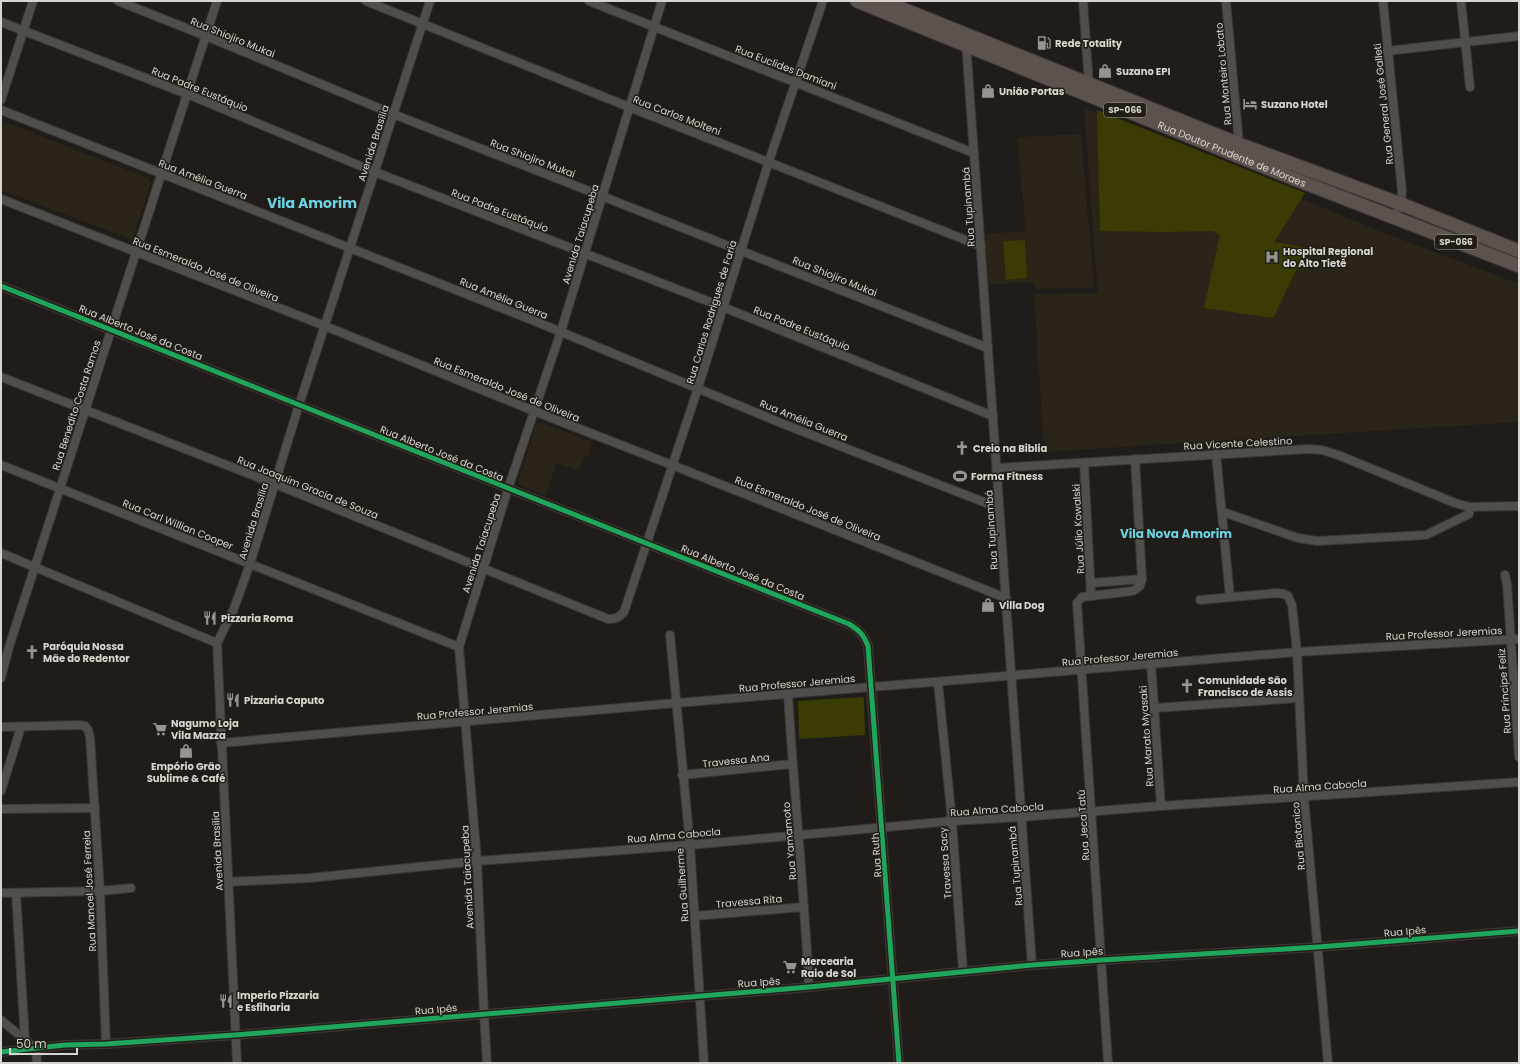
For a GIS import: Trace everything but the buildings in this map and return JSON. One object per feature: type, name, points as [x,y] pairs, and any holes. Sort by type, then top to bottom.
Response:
[{"type":"highway","name":"Rua Doutor Prudente de Moraes","points":[[857,1],[1089,85],[1239,144],[1401,204],[1519,251]]},
{"type":"highway","name":"Rua Doutor Prudente de Moraes","points":[[883,1],[939,23],[966,41],[1084,93],[1292,178],[1519,266]]},
{"type":"highway","points":[[891,14],[928,24],[939,23]]},
{"type":"street","points":[[1,100],[33,1]]},
{"type":"street","name":"Rua Shiojiro Mukai","points":[[118,1],[393,114],[988,348]]},
{"type":"street","name":"Rua Benedito Costa Ramos","points":[[1,678],[5,646],[35,566],[217,1]]},
{"type":"street","name":"Rua Carlos Molteni","points":[[366,1],[981,246]]},
{"type":"street","name":"Avenida Brasília","points":[[237,1063],[217,643],[233,612],[250,564],[299,405],[326,326],[350,247],[430,1]]},
{"type":"street","name":"Rua Euclides Damiani","points":[[589,1],[974,152]]},
{"type":"street","name":"Avenida Taiacupeba","points":[[487,1063],[477,861],[459,647],[508,489],[561,331],[662,1]]},
{"type":"street","name":"Rua Carlos Rodrigues de Faria","points":[[608,619],[620,617],[624,612],[698,388],[740,250],[823,1]]},
{"type":"street","points":[[1083,1],[1089,85]]},
{"type":"street","name":"Rua Monteiro Lobato","points":[[1226,1],[1239,144]]},
{"type":"street","name":"Rua General José Galleti","points":[[1383,1],[1402,191],[1401,204]]},
{"type":"street","points":[[1461,1],[1470,87]]},
{"type":"street","name":"Rua Padre Eustáquio","points":[[1,22],[187,94],[375,172],[585,253],[993,416]]},
{"type":"street","points":[[1387,51],[1519,36]]},
{"type":"street","name":"Rua Tupinambá","points":[[966,41],[1032,965]]},
{"type":"street","name":"Rua Amélia Guerra","points":[[1,110],[561,331],[786,424],[999,508]]},
{"type":"street","name":"Rua Esmeraldo José de Oliveira","points":[[1,198],[326,326],[534,411],[1006,598]]},
{"type":"street","points":[[1393,217],[1401,204]]},
{"type":"street","name":"Rua Alberto José da Costa","points":[[1,286],[849,624],[859,630],[865,638],[868,646]]},
{"type":"street","name":"Rua Joaquim Gracia de Souza","points":[[1,377],[275,484],[608,619]]},
{"type":"street","name":"Rua Vicente Celestino","points":[[997,468],[1216,454],[1308,449],[1322,450],[1338,455],[1455,503],[1470,507],[1519,506]]},
{"type":"street","points":[[1200,600],[1230,597],[1223,512],[1216,454]]},
{"type":"street","points":[[1091,595],[1133,591],[1140,586],[1142,579],[1135,459]]},
{"type":"street","name":"Rua Júlio Kowalski","points":[[1084,463],[1091,595]]},
{"type":"street","name":"Rua Carl Willian Cooper","points":[[1,465],[459,647]]},
{"type":"street","points":[[1223,512],[1298,538],[1317,541],[1335,541],[1426,535],[1469,514],[1470,507]]},
{"type":"street","points":[[1,553],[217,643]]},
{"type":"street","name":"Rua Principe Feliz","points":[[1504,575],[1507,584],[1515,639],[1519,758]]},
{"type":"street","points":[[1091,583],[1142,579]]},
{"type":"street","name":"Rua Biotonico","points":[[1230,597],[1277,593],[1284,594],[1291,600],[1297,652],[1304,797],[1328,1063]]},
{"type":"street","name":"Rua Jeca Tatú","points":[[1091,595],[1082,596],[1077,603],[1108,1063]]},
{"type":"street","name":"Rua Guilherme","points":[[670,635],[682,775],[690,845],[704,1063]]},
{"type":"street","name":"Rua Professor Jeremias","points":[[222,743],[676,703],[1297,652],[1515,639]]},
{"type":"street","name":"Rua Ruth","points":[[868,646],[883,827],[899,1063]]},
{"type":"street","name":"Rua Marato Myasaki","points":[[1151,664],[1161,806]]},
{"type":"street","name":"Travessa Sacy","points":[[938,682],[952,821],[963,971]]},
{"type":"street","name":"Rua Yamamoto","points":[[788,694],[809,987]]},
{"type":"street","points":[[1155,708],[1299,698]]},
{"type":"street","name":"Rua Manoel José Ferreia","points":[[21,727],[79,724],[85,726],[90,737],[100,891],[106,1044]]},
{"type":"street","points":[[1,728],[21,727],[1,791]]},
{"type":"street","name":"Travessa Ana","points":[[682,775],[792,764]]},
{"type":"street","name":"Rua Alma Cabocla","points":[[228,882],[309,878],[477,861],[690,845],[952,821],[1021,818],[1161,806],[1519,782]]},
{"type":"street","points":[[1,809],[95,808]]},
{"type":"street","points":[[1,893],[100,891],[131,888]]},
{"type":"street","points":[[16,893],[25,1040]]},
{"type":"street","name":"Travessa Rita","points":[[695,916],[804,907]]},
{"type":"street","name":"Rua Ipês","points":[[1,1052],[65,1045],[106,1044],[235,1035],[809,987],[1032,965],[1318,947],[1519,931]]},
{"type":"street","points":[[1,1020],[36,1048],[37,1063]]},
{"type":"shaded area","name":"Hospital Regional do Alto Tietê","points":[[1084,108],[1379,231],[1519,284],[1519,422],[1044,452],[1034,294],[1098,293]]},
{"type":"shaded area","points":[[1097,110],[1305,193],[1274,242],[1307,248],[1273,318],[1204,308],[1220,235],[1213,231],[1100,231]]},
{"type":"shaded area","points":[[6,122],[148,178],[151,183],[132,240],[1,190],[1,125]]},
{"type":"shaded area","points":[[1081,134],[1094,288],[1035,289],[1034,282],[988,285],[985,234],[1026,231],[1017,137]]},
{"type":"shaded area","points":[[1025,240],[1027,278],[1006,280],[1003,241]]},
{"type":"shaded area","points":[[540,422],[592,442],[588,456],[585,456],[579,471],[556,463],[546,496],[518,483],[536,424]]},
{"type":"shaded area","points":[[862,697],[864,699],[865,735],[799,739],[798,701]]},
{"type":"cycle path","points":[[1,286],[849,624],[858,631],[863,636],[868,646],[899,1063]]},
{"type":"cycle path","points":[[1,1052],[65,1045],[106,1044],[235,1035],[809,987],[1032,965],[1318,947],[1519,931]]},
{"type":"place","name":"Rede Totality","points":[[1044,43]]},
{"type":"place","name":"Suzano EPI","points":[[1105,71]]},
{"type":"place","name":"União Portas","points":[[988,91]]},
{"type":"place","name":"Suzano Hotel","points":[[1250,104]]},
{"type":"place","name":"Hospital Regional do Alto Tietê","points":[[1272,257]]},
{"type":"place","name":"Creio na Biblia","points":[[962,448]]},
{"type":"place","name":"Forma Fitness","points":[[960,476]]},
{"type":"place","name":"Villa Dog","points":[[988,605]]},
{"type":"place","name":"Pizzaria Roma","points":[[210,618]]},
{"type":"place","name":"Paróquia Nossa Mãe do Redentor","points":[[32,652]]},
{"type":"place","name":"Comunidade São Francisco de Assis","points":[[1187,686]]},
{"type":"place","name":"Pizzaria Caputo","points":[[233,700]]},
{"type":"place","name":"Nagumo Loja Vila Mazza","points":[[160,729]]},
{"type":"place","name":"Empório Grão Sublime & Café","points":[[186,751]]},
{"type":"place","name":"Mercearia Raio de Sol","points":[[790,967]]},
{"type":"place","name":"Imperio Pizzaria e Esfiharia","points":[[226,1001]]},
{"type":"district","name":"Vila Amorim","points":[[312,203]]},
{"type":"district","name":"Vila Nova Amorim","points":[[1176,534]]}]
